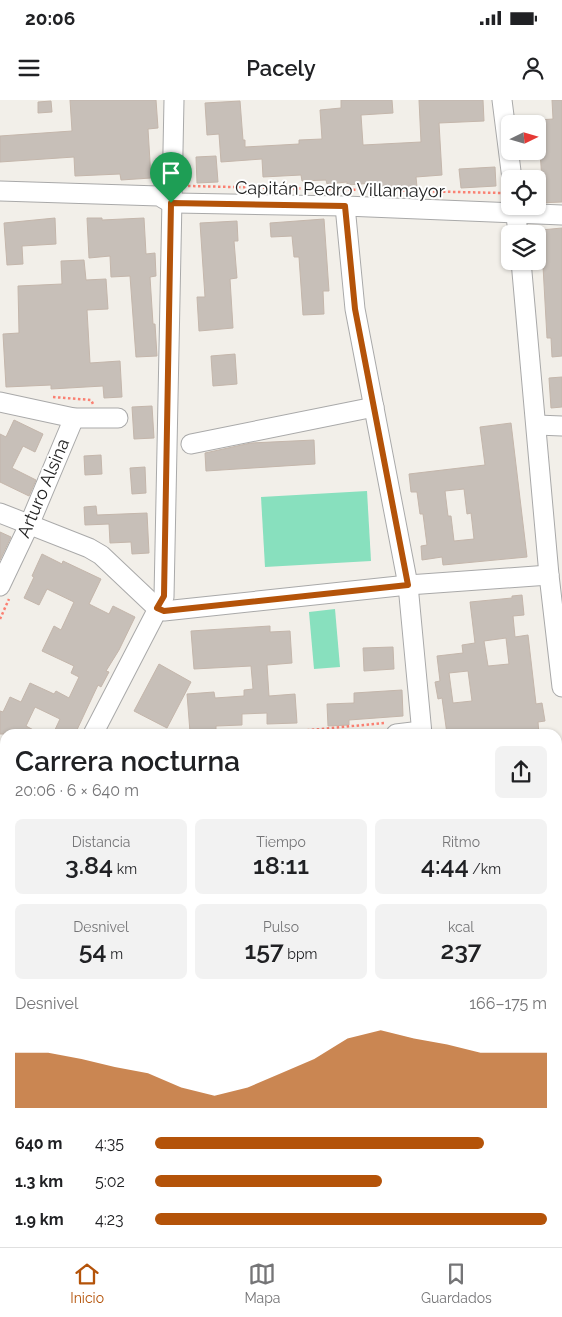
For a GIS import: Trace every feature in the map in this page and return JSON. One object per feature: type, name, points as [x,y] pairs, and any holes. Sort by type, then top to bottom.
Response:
[{"type":"street","points":[[96,729],[164,596],[174,100]]},
{"type":"street","points":[[502,100],[506,170]]},
{"type":"street","name":"Capitán Pedro Villamayor","points":[[0,191],[159,196],[171,203],[501,210]]},
{"type":"street","points":[[345,206],[355,309],[408,585],[422,729]]},
{"type":"street","name":"Capitán Pedro Villamayor","points":[[546,213],[562,214]]},
{"type":"street","points":[[522,270],[549,575],[562,687]]},
{"type":"street","points":[[0,402],[74,418],[118,418]]},
{"type":"street","points":[[191,444],[374,407]]},
{"type":"street","name":"Arturo Alsina","points":[[0,586],[74,418]]},
{"type":"street","points":[[537,425],[562,426]]},
{"type":"street","points":[[0,513],[89,548],[101,555],[157,608],[164,611],[408,585],[549,575]]},
{"type":"path","name":"Capitán Pedro Villamayor","points":[[184,186],[501,186]]},
{"type":"path","points":[[370,729],[391,728]]},
{"type":"green space","points":[[367,491],[371,561],[265,567],[261,497]]},
{"type":"green space","points":[[335,609],[340,667],[314,669],[309,612]]},
{"type":"building","points":[[70,100],[156,100],[158,128],[148,129],[151,178],[121,180],[120,174],[75,176],[74,157],[0,162],[0,136],[72,131]]},
{"type":"building","points":[[341,100],[392,100],[393,113],[361,115],[363,145],[421,142],[419,100],[483,100],[484,121],[439,123],[442,175],[416,177],[417,187],[375,190],[374,183],[347,185],[347,182],[327,184],[326,180],[302,181],[301,175],[263,177],[262,159],[221,162],[219,134],[207,135],[205,103],[240,101],[245,147],[299,144],[299,140],[322,139],[320,110],[341,108]]},
{"type":"building","points":[[552,100],[562,100],[562,202],[546,203],[546,170],[541,170],[541,160],[546,160],[546,119],[553,119]]},
{"type":"building","points":[[51,101],[52,112],[38,113],[38,102]]},
{"type":"building","points":[[216,156],[218,182],[197,183],[196,157]]},
{"type":"building","points":[[495,167],[496,186],[461,188],[459,169]]},
{"type":"building","points":[[55,218],[56,244],[22,246],[23,264],[7,265],[4,223]]},
{"type":"building","points":[[87,218],[102,218],[102,220],[144,218],[146,254],[155,253],[156,276],[150,277],[157,356],[136,357],[130,276],[111,277],[110,256],[89,258]]},
{"type":"building","points":[[324,219],[329,291],[323,291],[324,314],[303,315],[299,257],[294,257],[292,236],[271,237],[270,223]]},
{"type":"building","points":[[237,221],[238,241],[234,241],[237,278],[230,279],[233,328],[199,331],[197,297],[205,297],[200,223]]},
{"type":"building","points":[[562,228],[562,356],[552,357],[551,338],[547,338],[543,270],[546,270],[546,230]]},
{"type":"building","points":[[84,260],[86,280],[106,279],[108,309],[87,310],[90,363],[120,361],[122,397],[104,398],[103,386],[51,389],[51,385],[6,387],[3,334],[19,333],[18,286],[62,284],[61,261]]},
{"type":"building","points":[[235,354],[237,384],[213,386],[211,356]]},
{"type":"building","points":[[562,377],[562,407],[551,408],[549,378]]},
{"type":"building","points":[[152,406],[154,438],[134,439],[132,407]]},
{"type":"building","points":[[14,420],[43,434],[35,452],[23,446],[12,468],[36,480],[29,496],[0,482],[0,434],[6,437]]},
{"type":"building","points":[[511,423],[527,557],[443,565],[442,557],[422,560],[421,546],[427,545],[423,514],[420,514],[417,492],[411,492],[409,474],[485,465],[480,427]],"holes":[[[464,489],[467,514],[471,513],[474,539],[454,541],[445,491]]]},
{"type":"building","points":[[314,440],[315,464],[206,471],[205,453],[251,443]]},
{"type":"building","points":[[101,455],[102,474],[85,475],[84,456]]},
{"type":"building","points":[[145,467],[146,493],[132,494],[130,468]]},
{"type":"building","points":[[96,506],[97,515],[147,513],[149,553],[132,554],[131,542],[110,543],[109,524],[85,525],[84,507]]},
{"type":"building","points":[[0,532],[11,537],[0,560]]},
{"type":"building","points":[[42,554],[62,564],[63,561],[101,579],[89,604],[109,614],[113,606],[135,617],[119,650],[106,671],[109,672],[101,687],[98,685],[77,729],[55,729],[60,719],[35,707],[26,726],[32,729],[0,729],[0,711],[3,712],[10,697],[21,702],[30,683],[54,694],[56,691],[69,698],[79,677],[71,673],[74,666],[42,651],[54,626],[61,630],[74,602],[47,589],[39,605],[24,598],[34,577],[32,576]]},
{"type":"building","points":[[522,595],[524,615],[513,616],[515,637],[528,635],[536,704],[542,703],[545,721],[538,722],[539,729],[446,729],[442,698],[438,699],[435,682],[440,681],[437,656],[463,653],[462,645],[475,643],[470,602],[512,598],[512,596]],"holes":[[[506,638],[509,664],[488,666],[484,641]],[[468,671],[472,701],[453,703],[449,673]]]},
{"type":"building","points":[[270,626],[270,632],[290,631],[292,663],[267,665],[269,696],[295,694],[297,723],[267,724],[267,713],[242,714],[242,725],[216,726],[216,729],[190,729],[187,694],[214,692],[215,698],[244,696],[244,690],[253,689],[251,666],[194,669],[191,631]]},
{"type":"building","points":[[393,647],[394,669],[364,671],[363,648]]},
{"type":"building","points":[[159,664],[191,682],[167,728],[134,711]]},
{"type":"building","points":[[402,690],[403,716],[349,720],[349,725],[328,726],[327,704],[354,703],[354,693]]},
{"type":"route","points":[[171,203],[345,206],[355,309],[408,585],[164,611],[157,608],[164,596],[171,203]]}]
